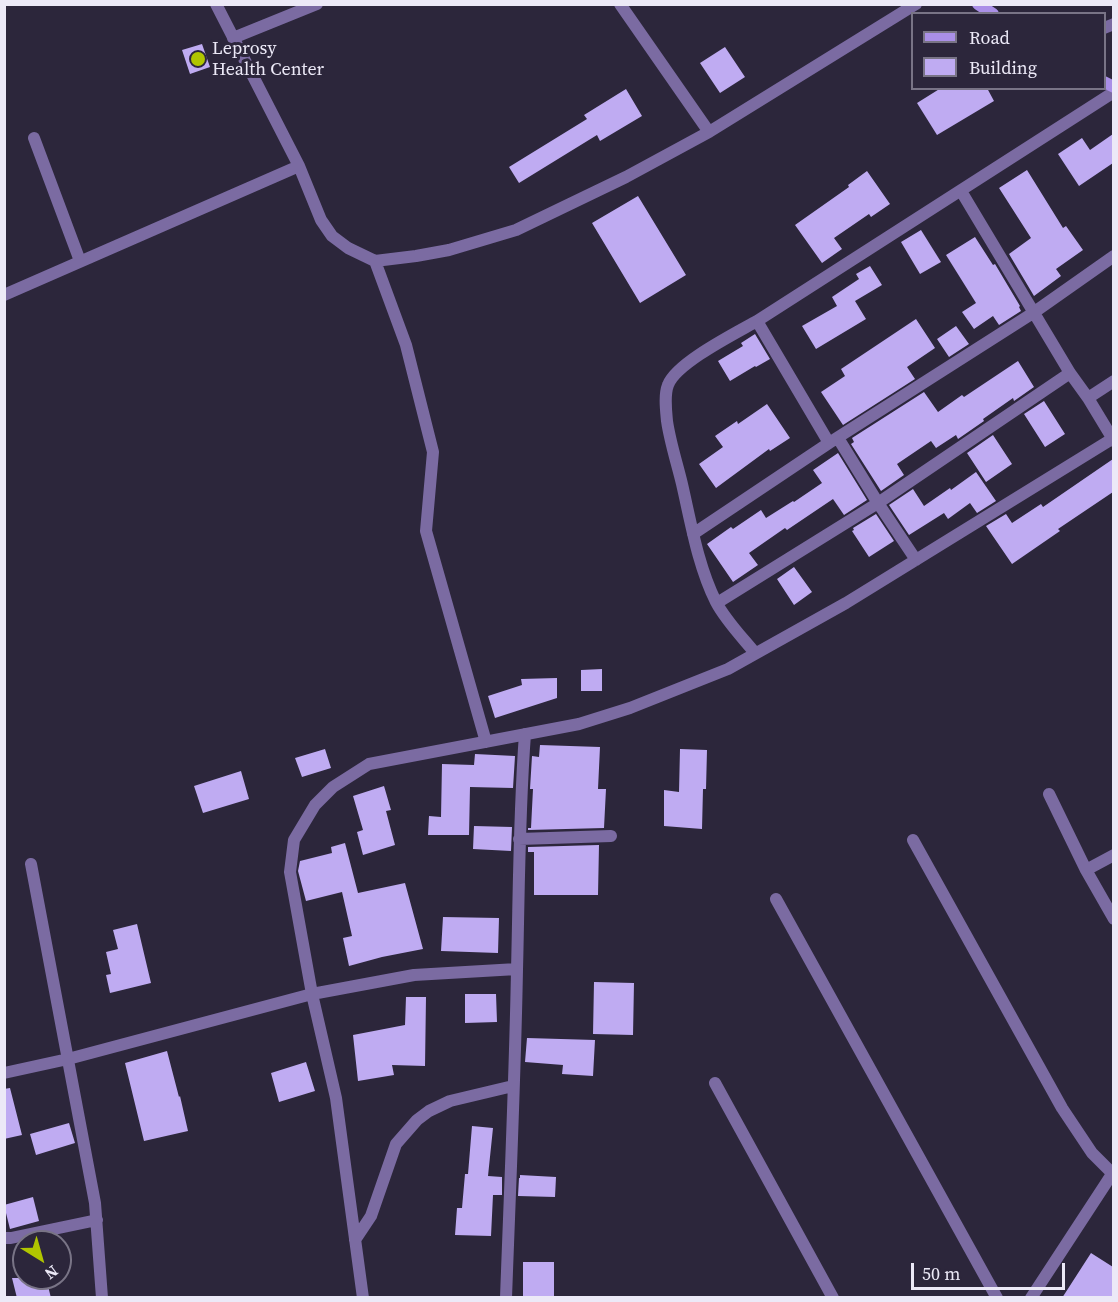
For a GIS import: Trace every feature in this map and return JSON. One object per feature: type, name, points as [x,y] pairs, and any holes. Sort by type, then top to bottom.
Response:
[{"type":"street","points":[[216,4],[299,166],[321,220],[332,236],[348,248],[375,261],[449,250],[516,230],[626,177],[710,132],[916,4]]},
{"type":"street","points":[[233,38],[317,4]]},
{"type":"street","points":[[620,4],[710,132]]},
{"type":"street","points":[[755,653],[717,603],[706,577],[693,534],[667,422],[666,397],[669,383],[676,373],[688,363],[726,338],[757,321],[1113,92]]},
{"type":"street","points":[[34,138],[80,261]]},
{"type":"street","points":[[4,295],[299,166]]},
{"type":"street","points":[[363,1298],[336,1098],[312,994],[290,872],[294,840],[315,805],[333,787],[369,764],[579,724],[630,708],[728,669],[846,603],[1113,440],[1033,313],[961,191]]},
{"type":"street","points":[[693,534],[1033,313],[1113,256]]},
{"type":"street","points":[[375,261],[406,345],[433,452],[426,531],[486,742]]},
{"type":"street","points":[[757,321],[833,441],[916,560]]},
{"type":"street","points":[[717,603],[878,503],[1070,373]]},
{"type":"street","points":[[1088,398],[1113,381]]},
{"type":"street","points":[[506,1298],[519,839],[525,734]]},
{"type":"street","points":[[1049,794],[1113,919]]},
{"type":"street","points":[[519,839],[611,836]]},
{"type":"street","points":[[913,840],[1062,1108],[1092,1153],[1113,1173],[1031,1298]]},
{"type":"street","points":[[1086,870],[1113,855]]},
{"type":"street","points":[[31,864],[95,1203],[102,1298]]},
{"type":"street","points":[[776,899],[996,1298]]},
{"type":"street","points":[[4,1073],[68,1059],[312,994],[414,975],[517,969]]},
{"type":"street","points":[[715,1083],[833,1298]]},
{"type":"street","points":[[356,1240],[371,1216],[396,1144],[417,1120],[429,1111],[450,1101],[513,1086]]},
{"type":"street","points":[[4,1238],[97,1220]]},
{"type":"building","points":[[202,44],[210,67],[190,74],[182,50]]},
{"type":"building","points":[[725,47],[745,77],[720,93],[700,63]]},
{"type":"building","points":[[626,89],[642,116],[600,141],[597,135],[519,183],[509,167],[587,119],[584,115]]},
{"type":"building","points":[[938,90],[988,90],[994,101],[937,135],[917,103]]},
{"type":"building","points":[[1113,134],[1113,163],[1079,186],[1058,154],[1082,138],[1090,150]]},
{"type":"building","points":[[1027,170],[1063,228],[1066,226],[1083,250],[1056,269],[1061,276],[1034,296],[1009,254],[1031,238],[999,188]]},
{"type":"building","points":[[867,171],[890,204],[871,217],[869,214],[834,238],[842,249],[822,263],[795,225],[849,187],[848,185]]},
{"type":"building","points":[[638,196],[686,275],[640,303],[592,223]]},
{"type":"building","points":[[921,230],[941,262],[920,274],[901,242]]},
{"type":"building","points":[[975,237],[993,265],[995,264],[1021,311],[999,325],[993,316],[974,329],[962,312],[976,303],[946,255]]},
{"type":"building","points":[[870,266],[882,285],[855,301],[866,319],[816,349],[802,326],[837,306],[832,297],[859,279],[856,274]]},
{"type":"building","points":[[916,319],[935,348],[907,367],[915,379],[843,425],[821,392],[845,376],[841,369]]},
{"type":"building","points":[[956,326],[969,344],[949,357],[937,339]]},
{"type":"building","points":[[755,334],[770,359],[730,381],[718,361],[743,346],[741,343]]},
{"type":"building","points":[[1018,361],[1034,387],[1014,401],[1013,398],[958,439],[956,435],[936,448],[931,441],[897,464],[904,475],[881,491],[851,444],[854,442],[852,438],[924,392],[938,412]]},
{"type":"building","points":[[1044,401],[1065,434],[1045,447],[1024,414]]},
{"type":"building","points":[[767,404],[790,438],[770,451],[769,449],[716,488],[699,464],[723,447],[715,436],[737,421],[738,424]]},
{"type":"building","points":[[993,435],[1012,464],[986,482],[967,453]]},
{"type":"building","points":[[838,453],[867,500],[844,515],[833,499],[787,530],[785,528],[749,553],[758,565],[733,582],[707,544],[761,510],[766,518],[822,483],[813,470]]},
{"type":"building","points":[[1113,459],[1113,492],[1012,564],[986,526],[1006,514],[1012,523],[1041,504],[1043,507]]},
{"type":"building","points":[[976,472],[996,501],[977,513],[970,503],[948,519],[944,513],[909,535],[889,505],[913,489],[924,506]]},
{"type":"building","points":[[876,514],[894,541],[869,557],[852,531],[853,528]]},
{"type":"building","points":[[794,567],[812,592],[794,605],[777,579]]},
{"type":"building","points":[[602,669],[602,691],[581,691],[581,670]]},
{"type":"building","points":[[557,678],[557,698],[495,718],[488,696],[522,685],[521,679]]},
{"type":"building","points":[[540,745],[600,747],[598,789],[606,789],[604,828],[528,830],[531,828],[532,756],[539,757]]},
{"type":"building","points":[[325,749],[331,768],[302,777],[295,758]]},
{"type":"building","points":[[680,749],[707,750],[702,829],[664,826],[664,790],[679,792]]},
{"type":"building","points":[[475,754],[515,756],[513,788],[470,787],[469,835],[428,835],[429,816],[441,817],[442,764],[474,765]]},
{"type":"building","points":[[241,771],[249,799],[203,813],[194,786]]},
{"type":"building","points":[[384,786],[391,810],[386,811],[395,845],[363,855],[357,832],[363,830],[353,796]]},
{"type":"building","points":[[474,826],[512,827],[511,851],[473,849]]},
{"type":"building","points":[[345,843],[358,893],[405,883],[423,949],[349,966],[343,938],[352,936],[342,892],[306,901],[298,871],[300,861],[332,853],[331,847]]},
{"type":"building","points":[[599,845],[598,895],[534,895],[534,852],[528,852],[528,847]]},
{"type":"building","points":[[443,917],[499,918],[498,953],[441,951]]},
{"type":"building","points":[[137,924],[151,983],[110,993],[106,975],[111,974],[106,952],[118,949],[113,930]]},
{"type":"building","points":[[594,982],[634,983],[633,1035],[593,1034]]},
{"type":"building","points":[[465,994],[496,994],[497,1022],[465,1023]]},
{"type":"building","points":[[406,997],[426,997],[425,1066],[392,1065],[394,1075],[358,1081],[353,1035],[405,1025]]},
{"type":"building","points":[[527,1038],[595,1040],[593,1076],[562,1074],[563,1065],[525,1062]]},
{"type":"building","points":[[167,1051],[188,1131],[144,1141],[125,1063]]},
{"type":"building","points":[[306,1062],[315,1091],[279,1102],[271,1073]]},
{"type":"building","points":[[10,1088],[22,1135],[4,1139],[4,1089]]},
{"type":"building","points":[[69,1123],[75,1143],[36,1155],[30,1134]]},
{"type":"building","points":[[472,1126],[493,1128],[488,1176],[502,1177],[502,1195],[493,1195],[491,1236],[455,1235],[457,1208],[462,1208],[465,1174],[468,1174]]},
{"type":"building","points":[[520,1175],[556,1177],[555,1197],[518,1196]]},
{"type":"building","points":[[33,1197],[39,1221],[10,1229],[4,1205]]},
{"type":"building","points":[[1091,1253],[1113,1267],[1113,1298],[1062,1298]]},
{"type":"building","points":[[523,1262],[554,1262],[554,1298],[523,1298]]},
{"type":"building","points":[[15,1290],[49,1290],[51,1298],[17,1298]]},
{"type":"place","name":"Leprosy Health Center","points":[[198,59]]}]
